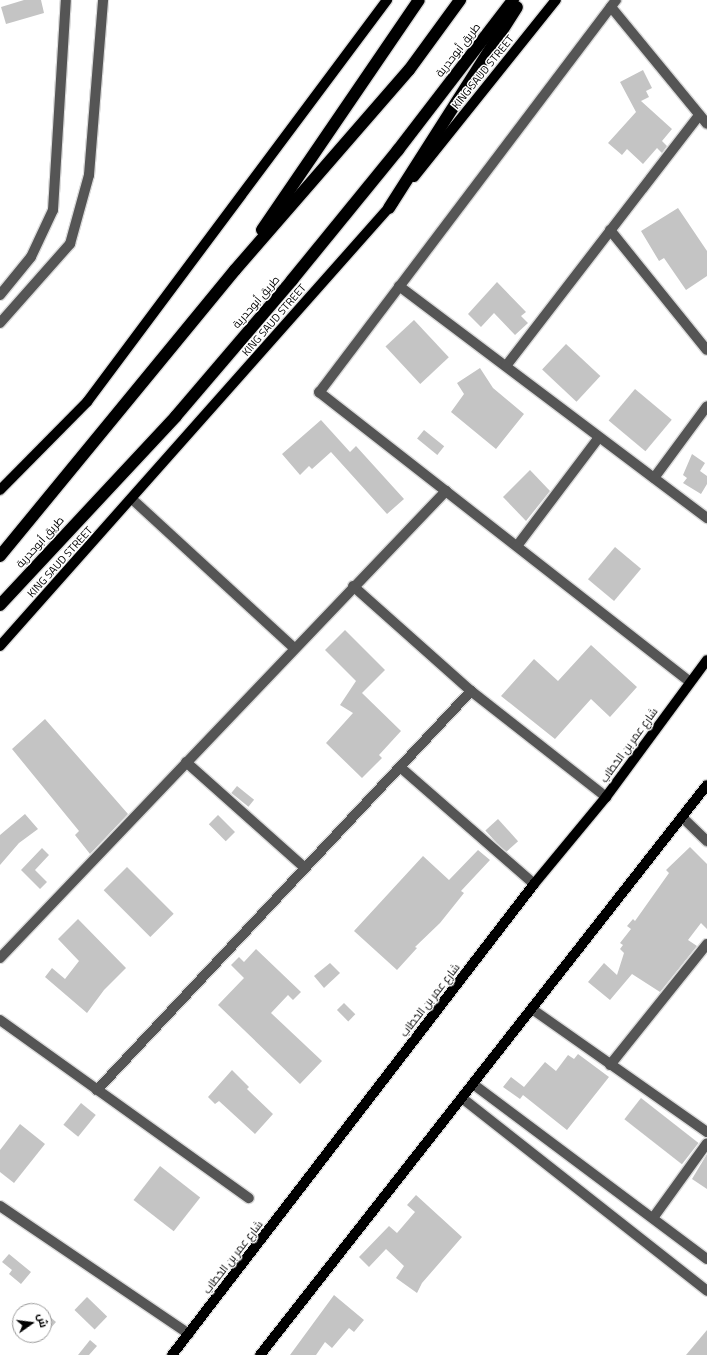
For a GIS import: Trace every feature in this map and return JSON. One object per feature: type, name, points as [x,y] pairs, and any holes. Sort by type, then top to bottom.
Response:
[{"type":"highway","points":[[235,270],[322,138],[419,0]]},
{"type":"highway","name":"طريق أبوحدرية","points":[[0,556],[235,270],[409,70],[460,0]]},
{"type":"highway","name":"طريق أبوحدرية","points":[[0,605],[176,416],[292,280],[398,150],[513,0]]},
{"type":"highway","points":[[389,208],[521,0]]},
{"type":"main road","points":[[0,490],[87,402],[387,0]]},
{"type":"main road","name":"KING SAUD STREET","points":[[0,646],[389,208],[556,0]]},
{"type":"main road","name":"شارع عمر بن الخطاب","points":[[172,1355],[534,884],[606,797],[707,660]]},
{"type":"main road","points":[[260,1355],[707,785]]},
{"type":"street","points":[[0,295],[31,257],[53,210],[66,0]]},
{"type":"street","points":[[0,323],[70,244],[89,175],[103,0]]},
{"type":"street","points":[[690,682],[319,392],[613,4],[707,124]]},
{"type":"street","points":[[506,366],[700,115]]},
{"type":"street","points":[[610,230],[707,350]]},
{"type":"street","points":[[400,286],[707,518]]},
{"type":"street","points":[[654,478],[707,406]]},
{"type":"street","points":[[517,546],[599,437]]},
{"type":"street","points":[[0,958],[353,586],[446,491]]},
{"type":"street","points":[[132,499],[294,648]]},
{"type":"street","points":[[353,586],[471,691],[606,797]]},
{"type":"street","points":[[97,1090],[471,691]]},
{"type":"street","points":[[186,762],[305,868]]},
{"type":"street","points":[[400,767],[534,884]]},
{"type":"street","points":[[682,817],[707,841]]},
{"type":"street","points":[[610,1065],[707,944]]},
{"type":"street","points":[[532,1009],[707,1132]]},
{"type":"street","points":[[0,1020],[249,1198]]},
{"type":"street","points":[[473,1084],[707,1259]]},
{"type":"street","points":[[462,1098],[707,1291]]},
{"type":"street","points":[[652,1218],[707,1143]]},
{"type":"street","points":[[0,1206],[189,1334]]},
{"type":"building","points":[[24,0],[41,0],[44,13],[6,24],[1,7]]},
{"type":"building","points":[[643,70],[652,88],[646,91],[649,97],[641,101],[672,129],[662,141],[667,146],[662,153],[657,148],[643,164],[627,149],[622,155],[608,143],[636,112],[620,82]]},
{"type":"building","points":[[678,208],[707,251],[707,276],[686,290],[664,258],[659,261],[641,231]]},
{"type":"building","points":[[497,282],[526,312],[521,316],[528,323],[515,335],[494,313],[481,327],[468,314]]},
{"type":"building","points":[[414,320],[449,357],[420,384],[385,347]]},
{"type":"building","points":[[566,344],[600,376],[577,402],[542,370]]},
{"type":"building","points":[[480,368],[493,388],[524,414],[496,449],[451,412],[464,394],[457,383]]},
{"type":"building","points":[[635,389],[672,420],[645,451],[609,420]]},
{"type":"building","points":[[321,420],[350,452],[356,446],[404,499],[387,514],[331,452],[312,469],[309,466],[300,475],[282,454]]},
{"type":"building","points":[[424,430],[444,446],[437,455],[417,439]]},
{"type":"building","points":[[692,454],[705,463],[700,471],[707,476],[707,484],[701,494],[683,483],[687,478],[683,475]]},
{"type":"building","points":[[530,470],[550,491],[526,521],[503,497]]},
{"type":"building","points":[[615,547],[641,569],[614,601],[588,579]]},
{"type":"building","points":[[345,630],[385,670],[362,693],[401,731],[379,755],[382,758],[362,778],[326,743],[353,713],[340,705],[356,681],[325,650]]},
{"type":"building","points":[[591,645],[637,687],[610,717],[591,699],[555,739],[501,696],[534,659],[558,681]]},
{"type":"building","points":[[45,719],[128,814],[90,854],[75,835],[79,831],[12,749]]},
{"type":"building","points":[[237,786],[254,800],[248,807],[231,793]]},
{"type":"building","points":[[25,814],[38,829],[19,843],[0,865],[0,835]]},
{"type":"building","points":[[218,815],[235,832],[226,841],[209,824]]},
{"type":"building","points":[[498,819],[518,841],[505,853],[485,830]]},
{"type":"building","points":[[690,847],[707,864],[707,929],[701,923],[688,940],[697,946],[660,992],[632,974],[610,1000],[588,982],[604,963],[617,975],[624,953],[620,949],[623,945],[620,943],[631,929],[627,926],[633,919],[635,921],[669,873],[666,870]]},
{"type":"building","points":[[42,848],[49,855],[35,870],[47,882],[40,889],[21,870]]},
{"type":"building","points":[[478,850],[490,860],[461,891],[464,893],[440,923],[415,947],[417,948],[397,970],[354,931],[423,856],[449,880]]},
{"type":"building","points":[[127,867],[174,914],[150,937],[104,890]]},
{"type":"building","points":[[78,919],[126,968],[104,990],[87,1013],[45,977],[52,968],[65,979],[79,961],[58,939]]},
{"type":"building","points":[[256,949],[301,992],[293,1000],[288,995],[271,1013],[322,1061],[300,1084],[218,1005],[244,978],[231,965],[239,957],[244,962]]},
{"type":"building","points":[[330,963],[340,973],[324,988],[314,976]]},
{"type":"building","points":[[344,1003],[355,1014],[348,1021],[337,1010]]},
{"type":"building","points":[[578,1054],[609,1077],[567,1130],[523,1095],[520,1099],[503,1087],[511,1077],[524,1087],[545,1062],[556,1071],[568,1055],[574,1059]]},
{"type":"building","points":[[232,1070],[249,1087],[247,1089],[273,1114],[255,1134],[219,1101],[215,1104],[208,1097]]},
{"type":"building","points":[[641,1098],[699,1143],[682,1164],[624,1119]]},
{"type":"building","points":[[81,1103],[96,1115],[78,1137],[63,1125]]},
{"type":"building","points":[[20,1124],[45,1144],[14,1183],[0,1172],[0,1150]]},
{"type":"building","points":[[707,1154],[707,1189],[692,1179]]},
{"type":"building","points":[[160,1166],[200,1197],[174,1231],[134,1200]]},
{"type":"building","points":[[416,1195],[462,1237],[422,1283],[417,1293],[396,1278],[404,1266],[386,1249],[369,1267],[359,1257],[389,1226],[397,1233],[415,1212],[407,1205]]},
{"type":"building","points":[[9,1254],[31,1272],[21,1284],[9,1274],[12,1270],[2,1262]]},
{"type":"building","points":[[334,1295],[364,1320],[354,1332],[349,1328],[332,1348],[325,1342],[316,1355],[290,1355]]},
{"type":"building","points":[[87,1297],[107,1316],[95,1329],[74,1310]]},
{"type":"building","points":[[52,1319],[56,1322],[52,1327]]},
{"type":"building","points":[[707,1330],[707,1355],[686,1355]]},
{"type":"building","points":[[90,1340],[97,1346],[89,1355],[78,1355]]}]
